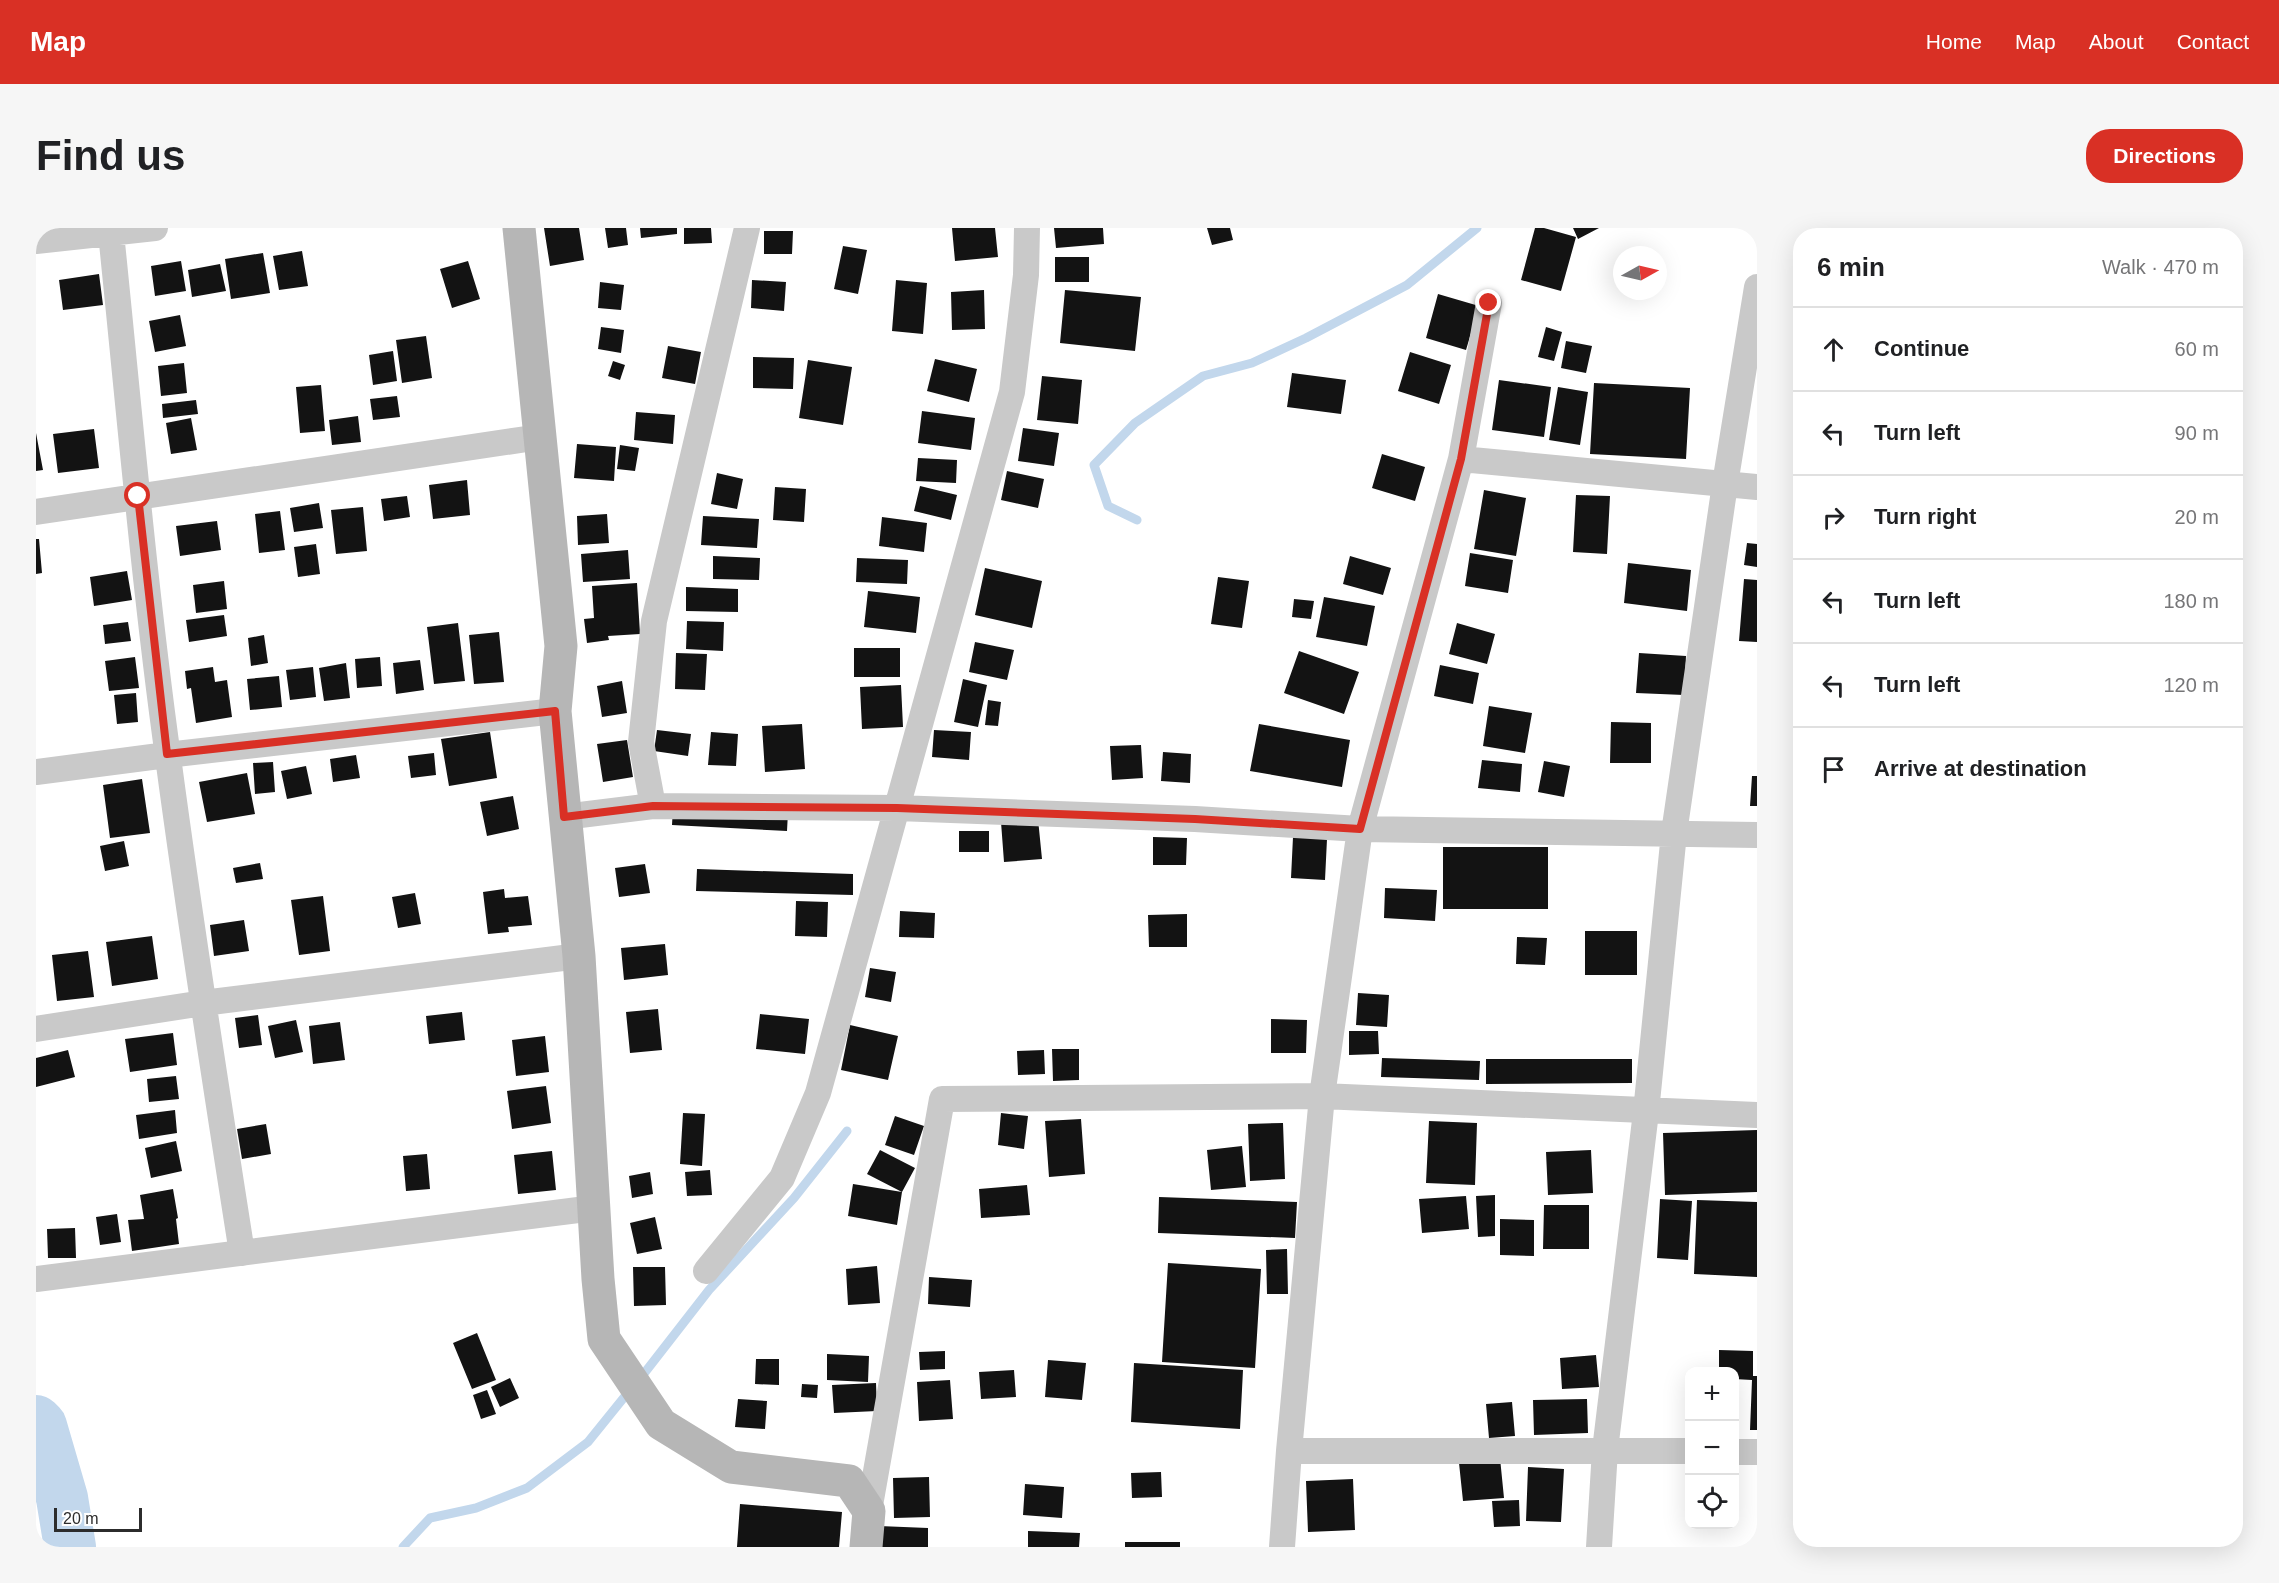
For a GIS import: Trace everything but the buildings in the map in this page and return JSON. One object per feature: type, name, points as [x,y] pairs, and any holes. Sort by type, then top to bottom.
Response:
[{"type":"street","points":[[36,241],[155,228]]},
{"type":"street","points":[[519,228],[561,646],[555,711],[579,956],[604,1339],[661,1424],[731,1467],[849,1481],[869,1512]]},
{"type":"street","points":[[653,806],[641,742],[654,621],[747,228]]},
{"type":"street","points":[[706,1271],[782,1178],[818,1093],[1012,392],[1026,275],[1027,228]]},
{"type":"street","points":[[111,233],[167,754],[242,1253]]},
{"type":"street","points":[[1599,1547],[1605,1450],[1646,1112],[1674,832],[1725,484],[1757,287]]},
{"type":"street","points":[[1282,1547],[1322,1096],[1360,829],[1461,459],[1489,303]]},
{"type":"street","points":[[36,512],[540,437]]},
{"type":"street","points":[[1461,459],[1757,487]]},
{"type":"street","points":[[36,772],[167,754],[555,711]]},
{"type":"street","points":[[564,817],[653,806],[897,808],[1195,819],[1360,829],[1757,835]]},
{"type":"street","points":[[36,1029],[203,1003],[579,956]]},
{"type":"street","points":[[866,1547],[869,1512],[942,1099],[1322,1096],[1646,1112],[1757,1115]]},
{"type":"street","points":[[36,1279],[594,1208]]},
{"type":"street","points":[[1289,1451],[1685,1451]]},
{"type":"street","points":[[1739,1452],[1757,1452]]},
{"type":"waterway","points":[[1137,520],[1108,506],[1094,465],[1135,423],[1203,376],[1252,363],[1306,338],[1407,285],[1477,228]]},
{"type":"waterway","points":[[639,1380],[709,1290],[794,1198],[847,1131]]},
{"type":"waterway","points":[[403,1547],[430,1518],[476,1508],[527,1488],[588,1442],[630,1390]]},
{"type":"waterway","points":[[36,1421],[41,1426],[62,1498],[70,1547]]},
{"type":"route","points":[[138,496],[167,754],[555,711],[564,817],[653,806],[897,808],[1195,819],[1360,829],[1461,459],[1489,303]]}]
